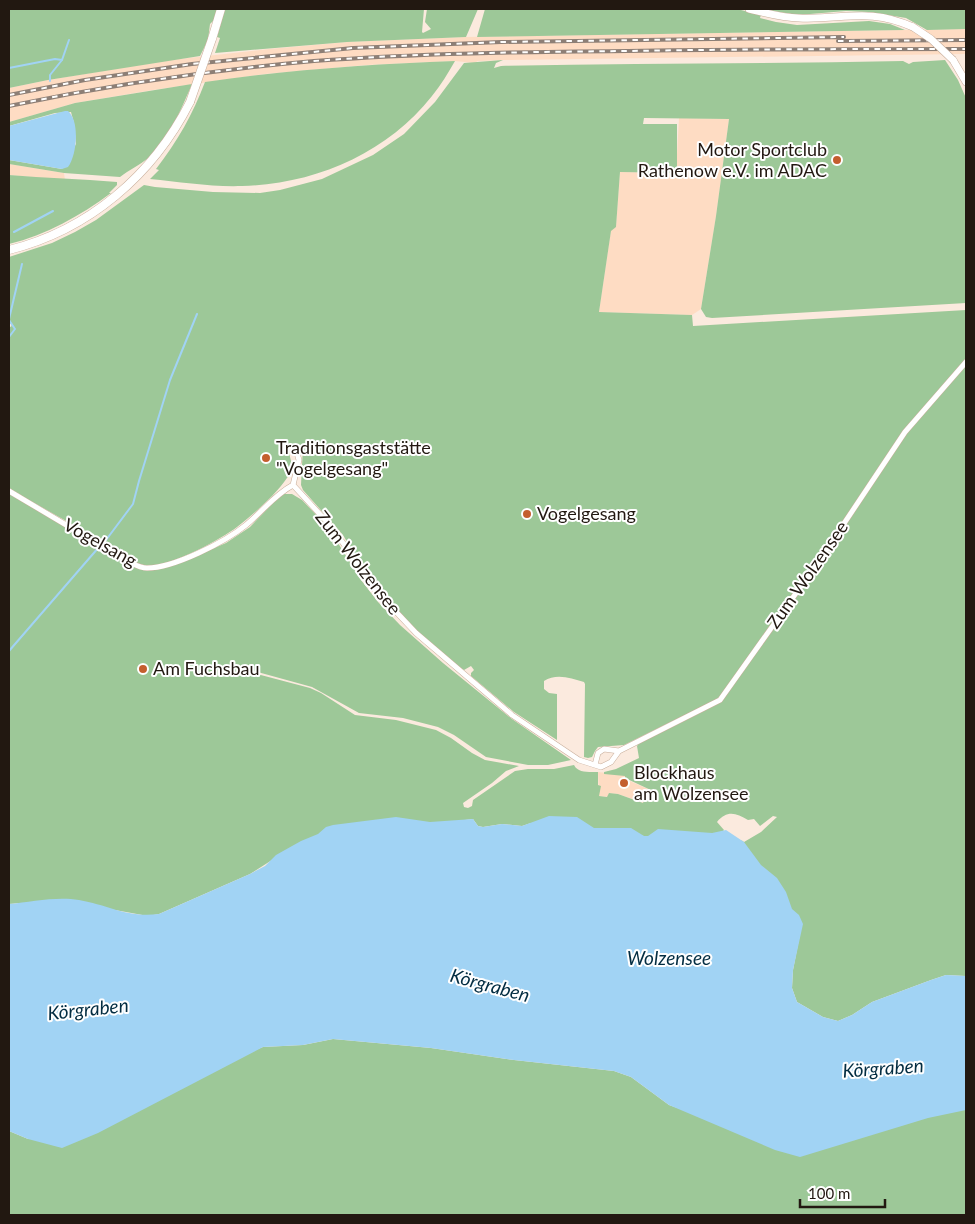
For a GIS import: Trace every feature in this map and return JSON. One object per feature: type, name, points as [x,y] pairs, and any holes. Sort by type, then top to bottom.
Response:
[{"type":"main road","points":[[9,250],[35,242],[67,228],[96,211],[120,193],[144,170],[168,140],[190,102],[221,9]]},
{"type":"main road","points":[[749,9],[796,18],[865,14],[895,20],[932,39],[953,60],[966,82]]},
{"type":"street","name":"Zum Wolzensee","points":[[293,485],[337,535],[367,581],[416,633],[512,715],[579,760],[601,768],[611,762],[619,751],[720,700],[821,558],[905,432],[966,362]]},
{"type":"street","points":[[293,485],[299,460],[296,453]]},
{"type":"street","name":"Vogelsang","points":[[9,491],[125,560],[146,568],[163,566],[224,541],[247,524],[281,491],[293,485]]},
{"type":"street","name":"Zum Wolzensee","points":[[595,765],[598,753],[604,749],[619,751]]},
{"type":"shaded area","points":[[966,29],[966,54],[503,60],[478,61],[474,63],[455,61],[367,65],[265,74],[153,90],[75,103],[9,122],[9,88],[161,61],[269,49],[347,42],[466,37]]},
{"type":"shaded area","points":[[679,118],[729,119],[701,309],[692,315],[599,312],[611,230],[616,227],[620,172],[676,173]]},
{"type":"shaded area","points":[[9,164],[64,173],[65,180],[9,175]]},
{"type":"shaded area","points":[[598,772],[626,775],[625,779],[655,792],[651,800],[644,803],[618,794],[609,793],[608,797],[599,796]]},
{"type":"green space","points":[[9,9],[217,9],[214,20],[210,24],[208,40],[200,56],[9,88]]},
{"type":"green space","points":[[225,9],[424,9],[423,33],[431,29],[425,22],[427,9],[478,9],[466,37],[347,42],[215,53],[220,38],[217,37]]},
{"type":"green space","points":[[485,9],[737,9],[761,15],[760,18],[797,25],[869,21],[890,24],[905,30],[477,37]]},
{"type":"green space","points":[[760,9],[966,9],[966,29],[927,30],[906,18],[869,12],[846,11],[798,15]]},
{"type":"green space","points":[[503,60],[496,63],[494,68],[501,66],[551,65],[903,61],[909,64],[913,62],[945,60],[958,80],[966,98],[966,303],[706,317],[701,309],[729,119],[644,118],[643,124],[677,124],[677,173],[620,172],[616,227],[611,231],[599,312],[692,315],[693,326],[966,310],[966,358],[903,433],[817,560],[719,698],[624,745],[598,747],[592,757],[588,758],[584,757],[584,682],[559,677],[553,677],[544,681],[544,689],[549,693],[557,694],[557,740],[514,712],[471,676],[474,670],[471,666],[464,670],[459,667],[417,631],[385,599],[364,571],[343,535],[303,490],[301,485],[303,446],[292,445],[289,448],[292,464],[290,473],[266,502],[243,522],[229,533],[192,553],[165,563],[153,565],[139,564],[128,559],[9,488],[9,326],[11,327],[12,324],[9,323],[9,257],[52,243],[75,232],[96,220],[144,185],[213,192],[260,193],[322,179],[373,155],[404,134],[435,102],[464,63]]},
{"type":"green space","points":[[455,61],[432,96],[414,116],[393,134],[347,162],[322,172],[269,184],[242,186],[207,185],[150,179],[159,170],[156,169],[184,127],[205,82],[330,68]]},
{"type":"green space","points":[[192,84],[179,114],[162,142],[142,163],[120,177],[64,173],[9,164],[9,160],[62,169],[76,144],[71,112],[55,113],[9,126],[9,122],[75,103]]},
{"type":"green space","points":[[9,175],[117,182],[117,185],[109,193],[111,193],[75,217],[49,230],[9,244]]},
{"type":"green space","points":[[966,364],[966,976],[946,975],[931,980],[872,1002],[852,1015],[838,1021],[823,1017],[797,1002],[792,988],[793,970],[802,924],[774,890],[741,840],[744,842],[761,832],[777,817],[773,816],[760,826],[754,819],[748,820],[736,814],[728,814],[717,822],[724,830],[718,837],[670,839],[531,823],[522,826],[502,824],[483,827],[478,826],[473,819],[465,820],[457,830],[272,860],[250,874],[159,914],[148,916],[115,910],[20,903],[9,904],[9,494],[137,568],[177,564],[226,543],[250,527],[279,497],[284,494],[292,494],[302,500],[324,523],[361,580],[378,602],[400,625],[512,719],[571,760],[548,765],[528,765],[486,757],[454,735],[438,727],[403,718],[359,713],[312,687],[247,669],[242,669],[242,672],[310,688],[355,715],[396,720],[436,730],[485,760],[519,766],[506,771],[463,803],[464,807],[472,806],[473,800],[515,771],[554,769],[574,765],[581,771],[598,772],[598,785],[601,786],[599,796],[607,797],[609,793],[618,794],[643,803],[645,798],[652,800],[655,792],[625,778],[625,776],[604,774],[604,772],[616,769],[639,758],[637,746],[639,743],[722,701],[906,434]]},
{"type":"green space","points":[[333,1039],[431,1048],[514,1060],[614,1071],[631,1077],[669,1105],[803,1153],[966,1100],[966,1215],[9,1215],[9,1131],[28,1139],[263,1047],[303,1045]]},
{"type":"water","points":[[68,111],[72,116],[76,130],[75,147],[68,167],[62,169],[9,160],[9,126]]},
{"type":"water","name":"Wolzensee","points":[[549,816],[577,817],[594,828],[631,828],[644,836],[648,836],[658,829],[712,833],[726,830],[744,842],[761,865],[777,878],[786,892],[792,909],[799,915],[803,924],[793,970],[792,988],[797,1002],[823,1017],[838,1021],[852,1015],[872,1002],[931,980],[946,975],[966,976],[966,1110],[928,1118],[800,1157],[775,1150],[669,1105],[631,1077],[614,1071],[514,1060],[431,1048],[333,1039],[303,1045],[263,1047],[98,1133],[62,1148],[28,1139],[9,1131],[9,904],[71,899],[90,902],[127,913],[159,914],[250,874],[265,866],[276,855],[333,825],[396,817],[430,822],[473,819],[478,826],[483,827],[502,824],[522,826]]},
{"type":"waterway","points":[[50,81],[50,75],[62,60],[69,40]]},
{"type":"waterway","points":[[9,68],[55,59],[62,60]]},
{"type":"waterway","points":[[14,232],[53,211]]},
{"type":"waterway","points":[[9,319],[22,264]]},
{"type":"waterway","points":[[106,540],[133,504],[170,380],[197,314]]},
{"type":"waterway","points":[[9,320],[15,329],[9,337]]},
{"type":"waterway","points":[[9,651],[99,547]]},
{"type":"railway","points":[[9,95],[85,80],[192,64],[353,48],[501,42],[844,37]]},
{"type":"railway","points":[[838,41],[966,40]]},
{"type":"railway","points":[[9,106],[84,91],[199,74],[353,58],[550,52],[755,49],[966,49]]},
{"type":"place","name":"Motor Sportclub Rathenow e.V. im ADAC","points":[[837,160]]},
{"type":"place","name":"Traditionsgaststätte \"Vogelgesang\"","points":[[266,458]]},
{"type":"place","name":"Vogelgesang","points":[[527,514]]},
{"type":"place","name":"Am Fuchsbau","points":[[143,669]]},
{"type":"place","name":"Blockhaus am Wolzensee","points":[[624,783]]},
{"type":"water label","name":"Körgraben","points":[[490,985]]},
{"type":"water label","name":"Körgraben","points":[[88,1009]]},
{"type":"water label","name":"Körgraben","points":[[883,1068]]}]
